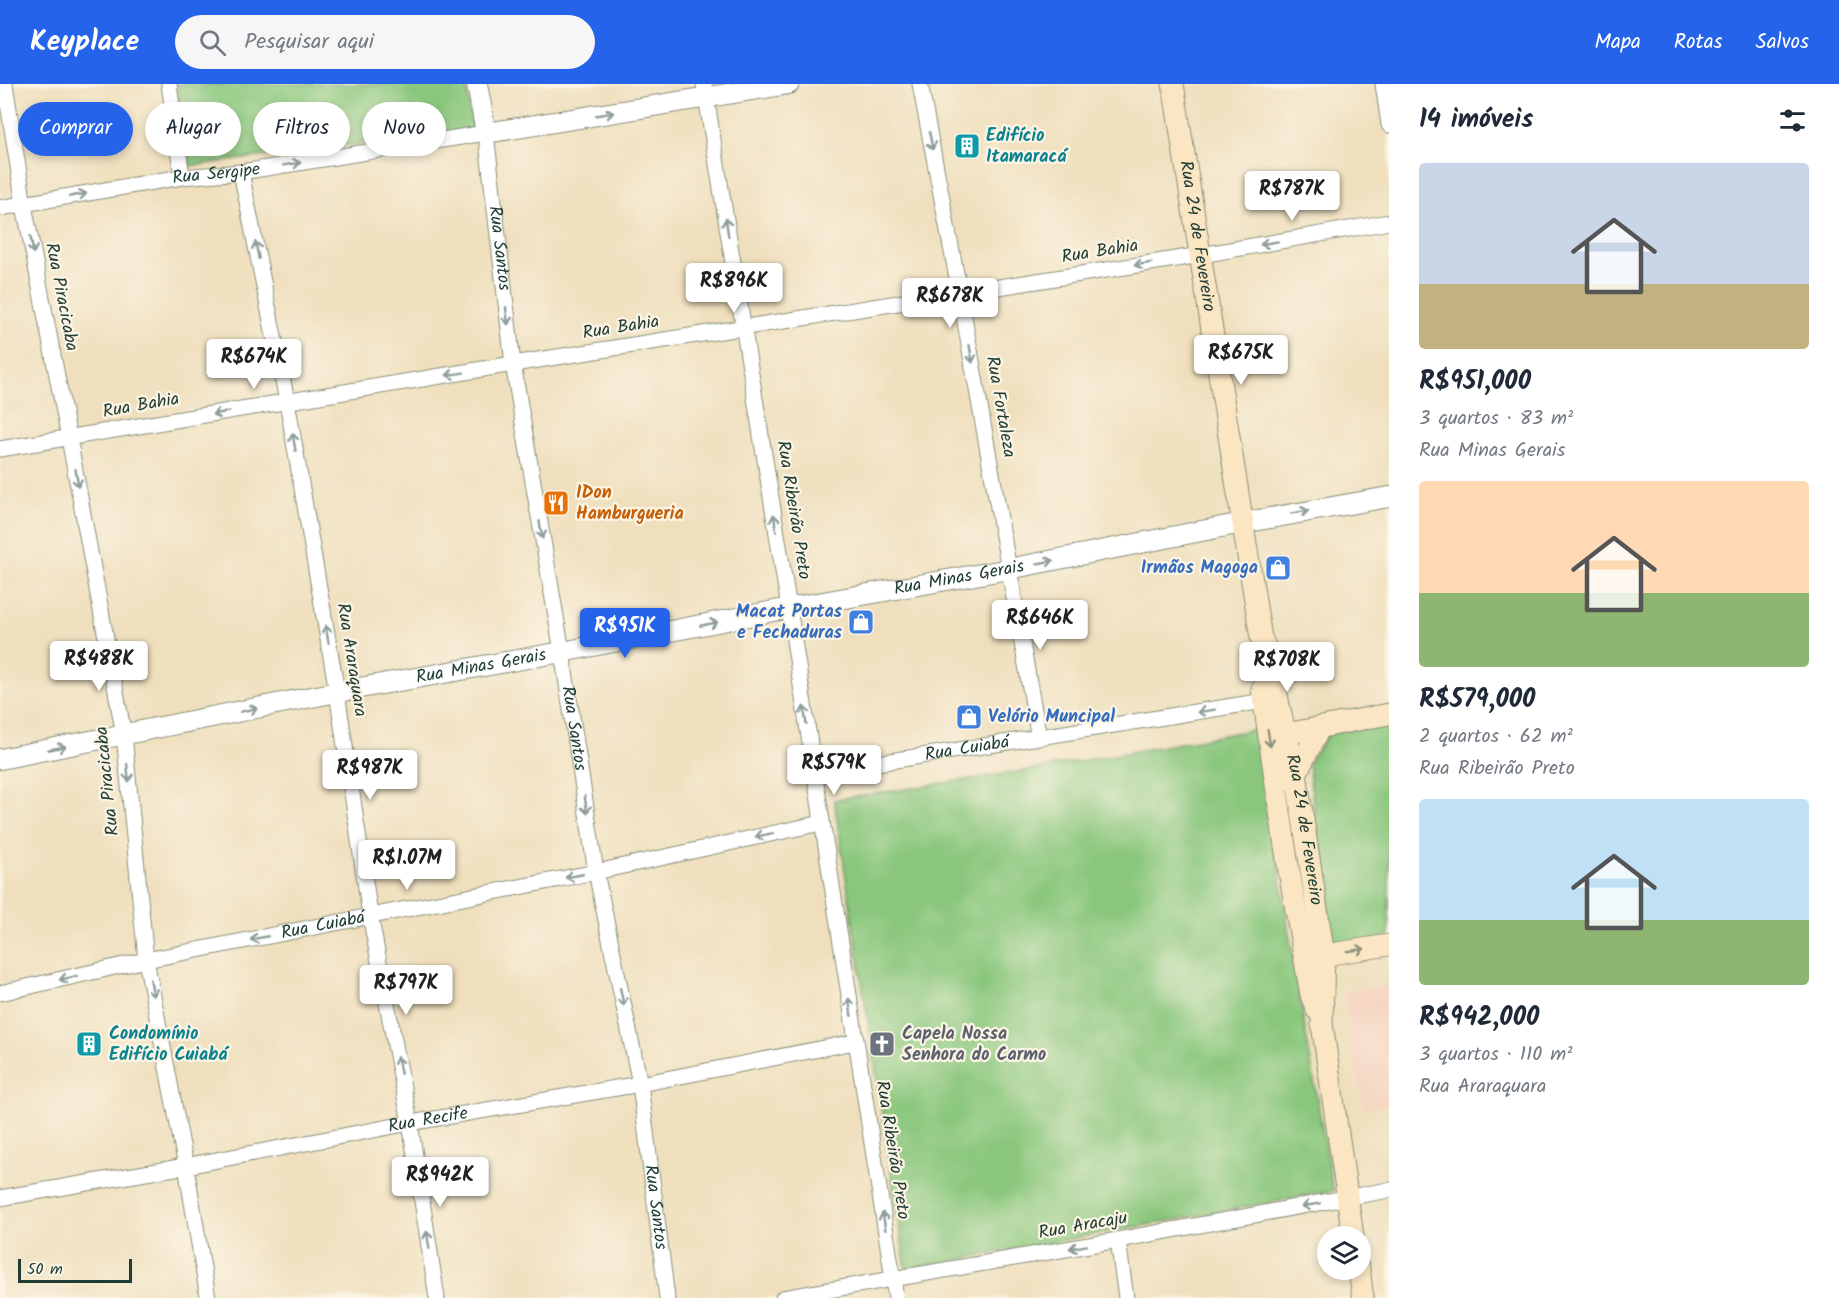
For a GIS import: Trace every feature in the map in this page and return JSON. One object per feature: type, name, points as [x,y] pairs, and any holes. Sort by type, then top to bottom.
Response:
[{"type":"main road","name":"Rua 24 de Fevereiro","points":[[1173,84],[1261,638],[1268,653],[1296,774],[1324,955],[1322,1024],[1351,1226]]},
{"type":"main road","name":"Rua 24 de Fevereiro","points":[[1261,638],[1259,655],[1264,701],[1287,860],[1311,995],[1322,1024]]},
{"type":"main road","points":[[1264,701],[1273,706],[1284,727],[1320,727],[1389,714]]},
{"type":"main road","points":[[1280,804],[1320,727]]},
{"type":"main road","points":[[1287,860],[1296,877],[1309,941],[1314,950],[1324,955],[1389,945]]},
{"type":"main road","points":[[1361,1280],[1364,1298]]},
{"type":"street","name":"Rua Piracicaba","points":[[4,84],[24,205],[124,735],[146,960],[186,1166],[208,1298]]},
{"type":"street","points":[[169,84],[182,177]]},
{"type":"street","name":"Rua Santos","points":[[477,84],[486,133],[513,364],[562,652],[596,872],[640,1084],[668,1298]]},
{"type":"street","name":"Rua Sergipe","points":[[0,208],[182,177],[241,172],[486,133],[705,91],[789,84]]},
{"type":"street","name":"Rua Fortaleza","points":[[920,84],[1039,738]]},
{"type":"street","points":[[1383,84],[1389,126]]},
{"type":"street","name":"Rua Ribeirão Preto","points":[[705,91],[789,608],[896,1298]]},
{"type":"street","name":"Rua Araraquara","points":[[241,172],[287,401],[337,692],[370,915],[410,1123],[437,1298]]},
{"type":"street","name":"Rua Bahia","points":[[0,449],[513,364],[1201,255],[1389,222]]},
{"type":"street","name":"Rua Minas Gerais","points":[[0,759],[337,692],[1389,497]]},
{"type":"street","name":"Rua Cuiabá","points":[[815,773],[1264,701]]},
{"type":"street","name":"Rua Cuiabá","points":[[0,993],[146,960],[596,872],[821,823]]},
{"type":"street","name":"Rua Recife","points":[[0,1198],[186,1166],[410,1123],[640,1084],[855,1041]]},
{"type":"street","name":"Rua Aracaju","points":[[783,1298],[1389,1190]]},
{"type":"street","points":[[1118,1240],[1126,1298]]},
{"type":"shaded area","points":[[1389,985],[1389,1104],[1364,1109],[1343,993]]},
{"type":"green space","points":[[177,84],[466,84],[473,129],[446,133],[446,102],[362,102],[362,143],[350,145],[350,102],[253,102],[253,156],[266,156],[189,166],[188,156],[241,156],[241,102],[180,102]]},
{"type":"green space","points":[[1389,723],[1389,937],[1332,947],[1308,764],[1330,732]]},
{"type":"green space","points":[[1258,729],[1293,959],[1333,1191],[906,1269],[834,800],[1043,768]]},
{"type":"place","name":"Edifício Itamaracá","points":[[967,146]]},
{"type":"place","name":"IDon Hamburgueria","points":[[556,503]]},
{"type":"place","name":"Irmãos Magoga","points":[[1278,568]]},
{"type":"place","name":"Macat Portas e Fechaduras","points":[[861,622]]},
{"type":"place","name":"Velório Muncipal","points":[[969,717]]},
{"type":"place","name":"Condomínio Edifício Cuiabá","points":[[89,1044]]},
{"type":"place","name":"Capela Nossa Senhora do Carmo","points":[[882,1044]]}]
